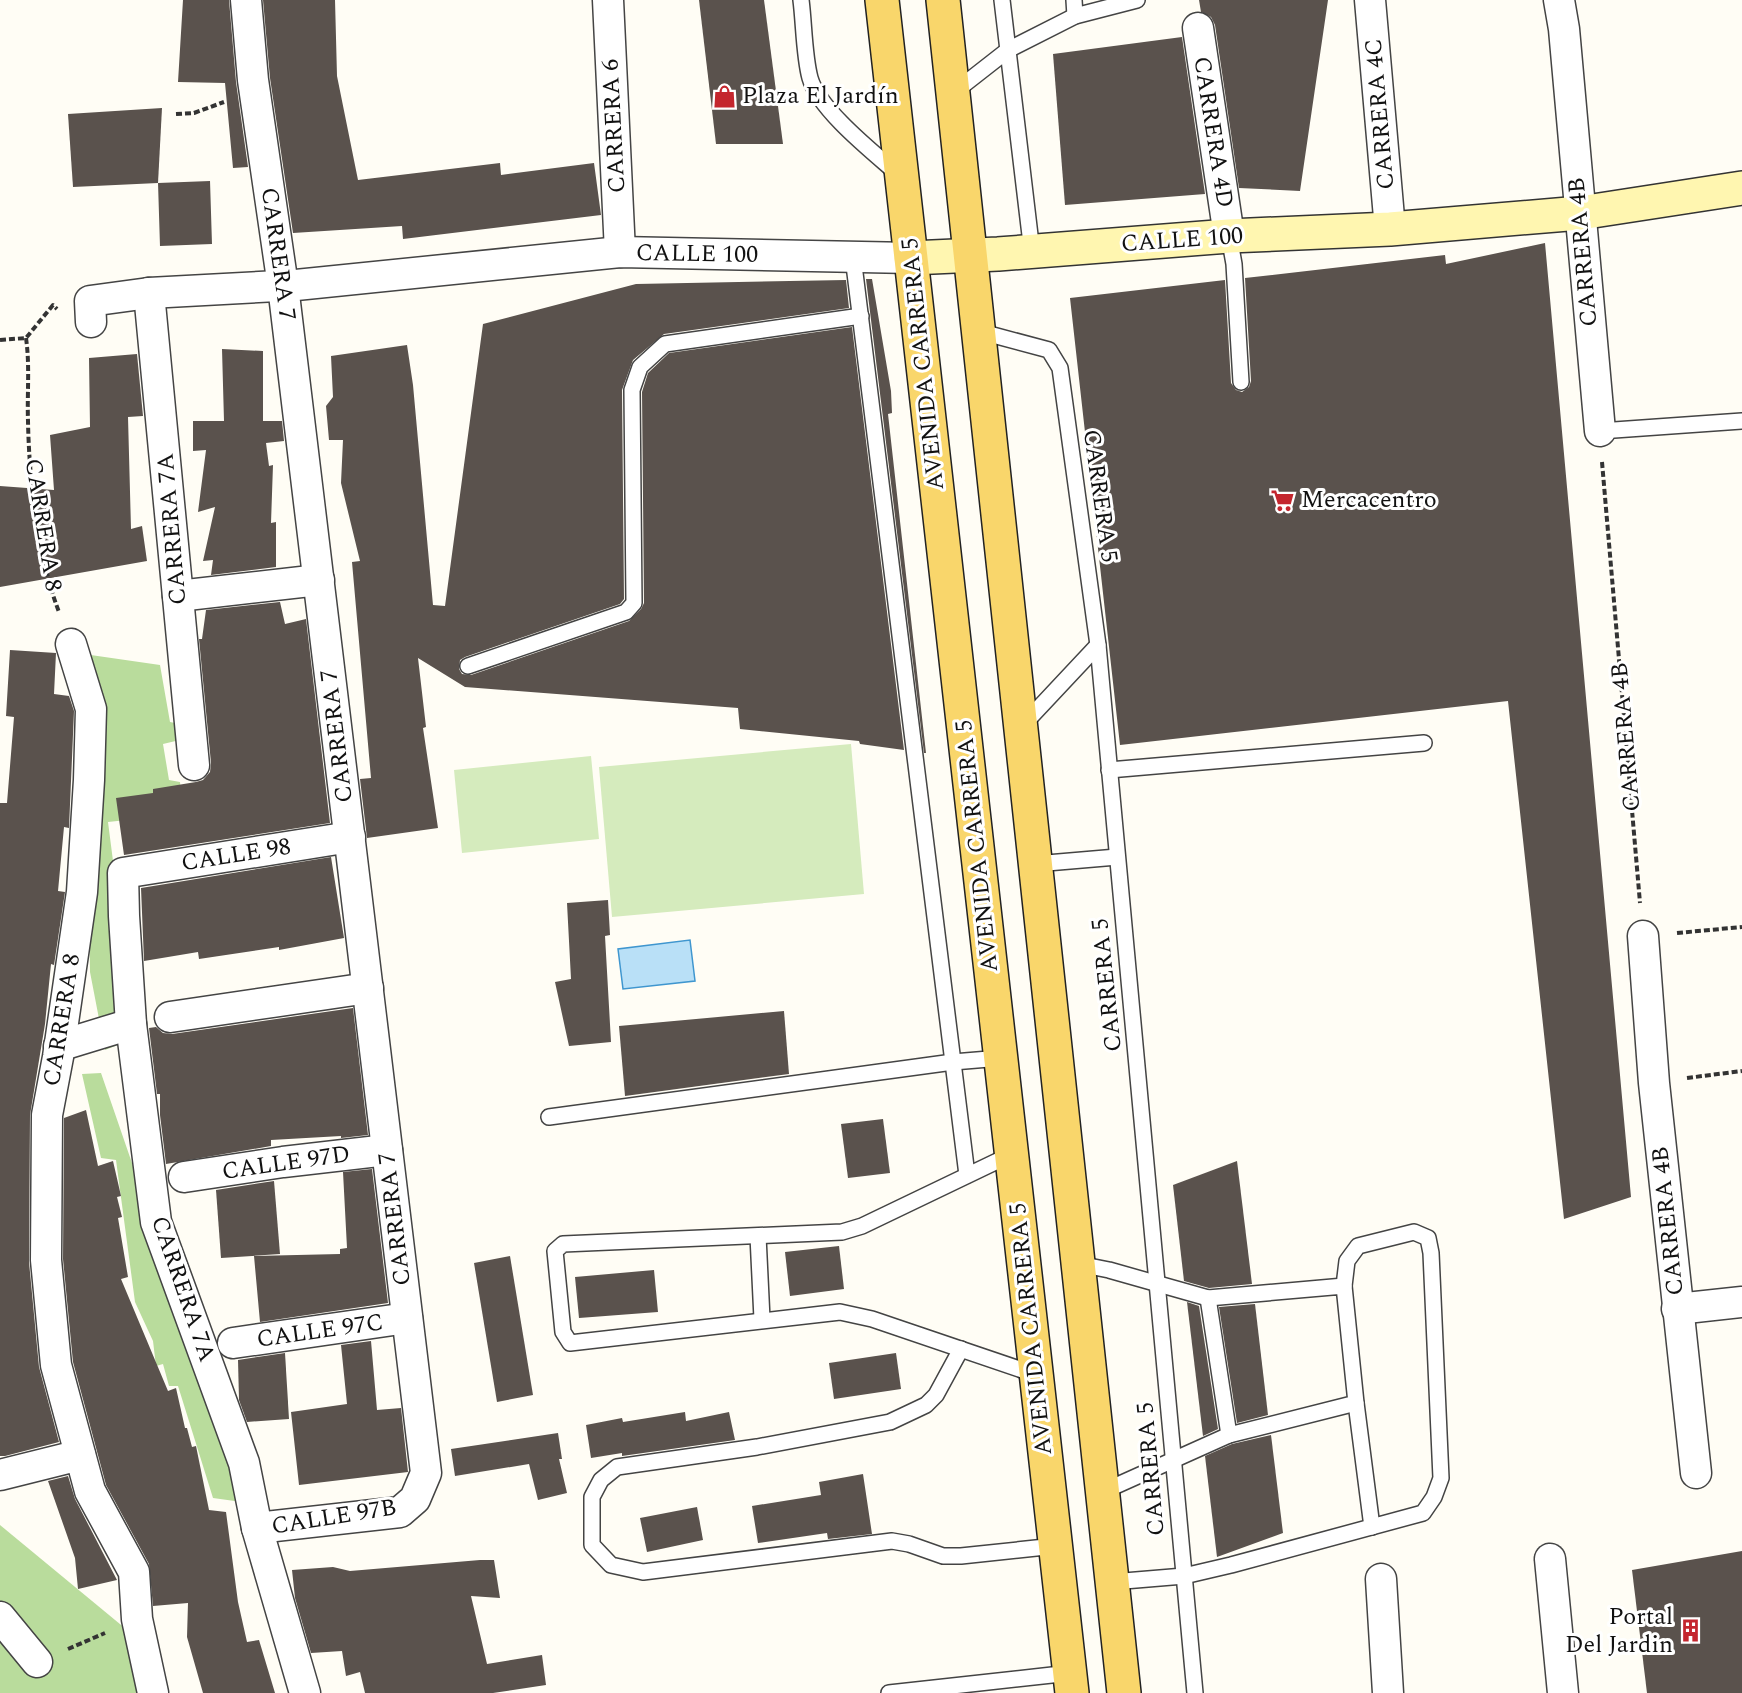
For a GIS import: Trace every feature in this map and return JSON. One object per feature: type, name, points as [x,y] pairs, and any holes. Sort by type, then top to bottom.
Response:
[{"type":"main road","name":"AVENIDA CARRERA 5","points":[[882,0],[1071,1683]]},
{"type":"main road","points":[[943,0],[1124,1693]]},
{"type":"street","name":"CARRERA 7","points":[[246,0],[254,80],[283,286],[319,579],[426,1473]]},
{"type":"street","name":"CARRERA 6","points":[[608,0],[620,252]]},
{"type":"street","name":"CARRERA 4C","points":[[1370,0],[1390,229]]},
{"type":"street","name":"CARRERA 4B","points":[[1559,0],[1564,29],[1600,431]]},
{"type":"street","name":"CARRERA 4D","points":[[1198,28],[1229,236]]},
{"type":"street","name":"CALLE 100","points":[[91,322],[90,301],[149,293],[283,286],[620,252],[911,258],[970,256],[1229,236],[1390,229],[1580,213],[1742,188]]},
{"type":"street","name":"CARRERA 7A","points":[[149,293],[194,765]]},
{"type":"street","points":[[178,596],[319,579]]},
{"type":"street","name":"CARRERA 8","points":[[71,644],[91,709],[91,721],[82,892],[47,1115],[46,1260],[56,1365],[90,1491],[134,1572],[137,1619],[153,1693]]},
{"type":"street","name":"CALLE 98","points":[[123,873],[350,837]]},
{"type":"street","name":"CARRERA 7A","points":[[123,873],[131,1024],[156,1222],[244,1463],[257,1528],[305,1693]]},
{"type":"street","name":"CARRERA 4B","points":[[1643,936],[1654,1083],[1696,1473]]},
{"type":"street","points":[[170,1017],[368,988]]},
{"type":"street","points":[[59,1046],[131,1024]]},
{"type":"street","name":"CALLE 97D","points":[[184,1177],[283,1162],[387,1150]]},
{"type":"street","points":[[1677,1309],[1742,1302]]},
{"type":"street","name":"CALLE 97C","points":[[232,1343],[407,1318]]},
{"type":"street","points":[[0,1475],[80,1455]]},
{"type":"street","name":"CALLE 97B","points":[[257,1528],[400,1512],[415,1499],[426,1473]]},
{"type":"street","points":[[1550,1560],[1563,1693]]},
{"type":"street","points":[[1381,1580],[1388,1693]]},
{"type":"street","points":[[0,1617],[37,1662]]},
{"type":"lane","points":[[801,0],[810,77],[815,92],[854,136],[902,177]]},
{"type":"lane","points":[[1002,0],[1032,252]]},
{"type":"lane","points":[[1074,0],[1076,16]]},
{"type":"lane","points":[[953,93],[1008,50],[1076,16],[1137,0]]},
{"type":"lane","points":[[1229,236],[1241,382]]},
{"type":"lane","points":[[854,257],[967,1175]]},
{"type":"lane","points":[[468,666],[626,612],[634,603],[632,390],[640,367],[665,344],[861,316]]},
{"type":"lane","name":"CARRERA 5","points":[[978,331],[1049,350],[1060,368],[1098,645],[1195,1693]]},
{"type":"lane","points":[[1600,431],[1742,421]]},
{"type":"lane","points":[[1020,727],[1098,645]]},
{"type":"lane","points":[[1109,770],[1424,743]]},
{"type":"lane","points":[[1035,864],[1117,857]]},
{"type":"lane","points":[[549,1117],[953,1062],[1001,1058]]},
{"type":"lane","points":[[1012,1154],[862,1226],[842,1232],[563,1244],[555,1251],[563,1332],[570,1342],[840,1312],[872,1319],[1037,1375]]},
{"type":"lane","points":[[1112,1582],[1184,1576],[1231,1565],[1372,1527],[1423,1513],[1434,1497],[1441,1478],[1431,1254],[1428,1238],[1414,1232],[1358,1246],[1347,1261],[1344,1286],[1372,1527]]},
{"type":"lane","points":[[758,1236],[762,1319]]},
{"type":"lane","points":[[1079,1264],[1208,1298],[1344,1286]]},
{"type":"lane","points":[[1208,1298],[1229,1435]]},
{"type":"lane","points":[[961,1349],[936,1395],[926,1405],[890,1422],[757,1447],[617,1467],[601,1480],[592,1497],[592,1545],[611,1565],[643,1572],[892,1541],[909,1544],[943,1556],[1054,1546]]},
{"type":"lane","points":[[1102,1492],[1229,1435],[1356,1403]]},
{"type":"lane","points":[[889,1693],[1071,1683]]},
{"type":"path","points":[[176,114],[194,113],[222,104],[254,80]]},
{"type":"path","points":[[0,340],[26,338],[53,305],[76,324],[91,322]]},
{"type":"path","name":"CARRERA 8","points":[[26,338],[29,358],[28,422],[35,509],[48,585],[71,644]]},
{"type":"path","name":"CARRERA 4B","points":[[1600,431],[1643,936]]},
{"type":"path","points":[[1643,936],[1742,927]]},
{"type":"path","points":[[1654,1083],[1742,1071]]},
{"type":"path","points":[[37,1662],[137,1619]]},
{"type":"green space","points":[[63,651],[160,665],[170,722],[185,725],[184,739],[163,744],[169,780],[180,782],[183,814],[108,822],[118,900],[108,908],[123,1043],[105,1050],[90,972],[88,837],[93,760]]},
{"type":"green space","points":[[851,744],[864,894],[612,917],[599,767]]},
{"type":"green space","points":[[591,756],[599,839],[462,853],[454,770]]},
{"type":"green space","points":[[101,1073],[249,1503],[213,1498],[178,1386],[169,1386],[163,1364],[156,1366],[153,1341],[135,1302],[116,1160],[101,1158],[82,1074]]},
{"type":"green space","points":[[0,1525],[132,1634],[153,1693],[0,1693]]},
{"type":"water","points":[[690,940],[695,981],[623,989],[618,949]]},
{"type":"building","points":[[183,0],[229,0],[236,82],[248,167],[233,168],[225,83],[178,82]]},
{"type":"building","points":[[263,0],[335,0],[337,76],[358,180],[500,163],[501,175],[594,163],[601,215],[403,239],[402,226],[293,233],[270,78]]},
{"type":"building","points":[[699,0],[764,0],[783,144],[716,144]]},
{"type":"building","points":[[1199,0],[1328,0],[1300,191],[1239,188],[1215,25],[1211,17],[1201,12]]},
{"type":"building","points":[[1182,37],[1205,194],[1065,205],[1053,54]]},
{"type":"building","points":[[162,108],[158,183],[73,187],[68,114]]},
{"type":"building","points":[[210,181],[212,244],[160,246],[158,183]]},
{"type":"building","name":"Mercacentro","points":[[1545,243],[1631,1197],[1564,1219],[1508,701],[1120,745],[1070,298],[1225,280],[1231,383],[1236,390],[1242,392],[1249,387],[1251,381],[1245,278],[1445,255],[1446,264]]},
{"type":"building","points":[[866,279],[872,279],[891,391],[892,413],[888,414],[926,753],[924,753]]},
{"type":"building","points":[[846,280],[849,308],[664,334],[633,360],[622,390],[624,599],[620,604],[465,657],[460,660],[459,669],[462,674],[471,675],[629,621],[641,609],[644,603],[642,392],[648,373],[669,353],[852,327],[904,750],[860,744],[859,741],[740,729],[738,708],[465,687],[418,658],[426,727],[423,728],[438,828],[367,838],[360,779],[371,778],[352,562],[360,561],[341,483],[343,440],[329,440],[326,406],[333,397],[331,356],[407,345],[413,385],[433,605],[445,606],[483,324],[636,284]]},
{"type":"building","points":[[222,349],[263,351],[263,421],[282,421],[284,441],[266,443],[269,466],[273,465],[271,523],[276,522],[276,567],[211,575],[213,560],[203,561],[215,507],[198,512],[206,450],[193,451],[193,421],[224,421]]},
{"type":"building","points":[[137,354],[143,416],[128,417],[131,529],[142,526],[147,561],[0,587],[0,486],[54,490],[50,435],[90,427],[89,358]]},
{"type":"building","points":[[280,602],[285,624],[306,619],[330,823],[124,855],[116,798],[153,793],[153,789],[196,782],[203,780],[210,772],[199,639],[202,639],[206,610]]},
{"type":"building","points":[[10,650],[56,653],[54,694],[69,696],[74,711],[69,828],[64,827],[58,891],[65,892],[54,965],[51,964],[45,1024],[30,1115],[29,1262],[39,1367],[59,1442],[0,1456],[0,803],[7,803],[14,717],[6,716]]},
{"type":"building","points":[[331,857],[344,938],[279,950],[279,947],[199,959],[198,952],[144,961],[141,888]]},
{"type":"building","points":[[608,900],[610,935],[605,936],[611,1042],[569,1046],[555,982],[571,979],[567,903]]},
{"type":"building","points":[[353,1008],[368,1135],[271,1140],[271,1146],[166,1164],[160,1094],[157,1094],[149,1028],[156,1027],[163,1033],[172,1034]]},
{"type":"building","points":[[784,1011],[789,1074],[625,1096],[619,1026]]},
{"type":"building","points":[[86,1110],[98,1166],[113,1161],[121,1196],[117,1197],[122,1217],[118,1218],[128,1277],[121,1279],[168,1391],[176,1388],[185,1428],[187,1428],[192,1447],[196,1446],[209,1510],[226,1512],[238,1602],[247,1642],[259,1640],[275,1693],[203,1693],[187,1637],[188,1603],[153,1606],[149,1564],[106,1485],[73,1362],[63,1259],[64,1118]]},
{"type":"building","points":[[883,1119],[890,1173],[848,1178],[841,1124]]},
{"type":"building","points":[[1237,1161],[1252,1284],[1209,1288],[1184,1281],[1173,1185]]},
{"type":"building","points":[[372,1169],[388,1303],[260,1322],[254,1256],[340,1254],[340,1249],[347,1248],[343,1172]]},
{"type":"building","points":[[274,1181],[280,1254],[221,1258],[216,1190]]},
{"type":"building","points":[[839,1246],[844,1289],[790,1296],[785,1252]]},
{"type":"building","points":[[510,1256],[533,1395],[497,1402],[474,1263]]},
{"type":"building","points":[[654,1270],[658,1312],[579,1318],[575,1277]]},
{"type":"building","points":[[1187,1302],[1199,1306],[1218,1429],[1203,1436]]},
{"type":"building","points":[[1255,1304],[1268,1415],[1237,1423],[1219,1307]]},
{"type":"building","points":[[371,1341],[377,1410],[401,1408],[408,1472],[299,1485],[291,1412],[347,1404],[341,1345]]},
{"type":"building","points":[[285,1353],[289,1419],[247,1422],[239,1400],[238,1360]]},
{"type":"building","points":[[896,1353],[901,1389],[834,1399],[829,1363]]},
{"type":"building","points":[[685,1412],[686,1421],[729,1412],[735,1440],[622,1456],[622,1453],[591,1458],[586,1425],[622,1418],[623,1422]]},
{"type":"building","points":[[558,1433],[562,1459],[559,1459],[567,1493],[538,1500],[529,1464],[455,1476],[451,1449]]},
{"type":"building","points":[[1271,1435],[1283,1533],[1217,1557],[1205,1456],[1232,1444]]},
{"type":"building","points":[[863,1474],[872,1534],[828,1539],[827,1533],[758,1543],[752,1506],[821,1495],[819,1482]]},
{"type":"building","points":[[68,1476],[75,1499],[117,1580],[78,1589],[75,1558],[48,1481]]},
{"type":"building","points":[[697,1507],[703,1540],[647,1552],[640,1518]]},
{"type":"building","name":"Portal Del Jardin","points":[[1742,1551],[1742,1693],[1647,1693],[1632,1570]]},
{"type":"building","points":[[494,1560],[500,1598],[471,1596],[487,1664],[542,1655],[546,1685],[493,1693],[365,1693],[360,1672],[346,1676],[342,1651],[311,1653],[295,1598],[292,1570],[333,1567],[350,1571]]},
{"type":"place","name":"Plaza El Jardín","points":[[724,96]]},
{"type":"place","name":"Mercacentro","points":[[1283,500]]},
{"type":"place","name":"Portal Del Jardin","points":[[1691,1631]]}]
